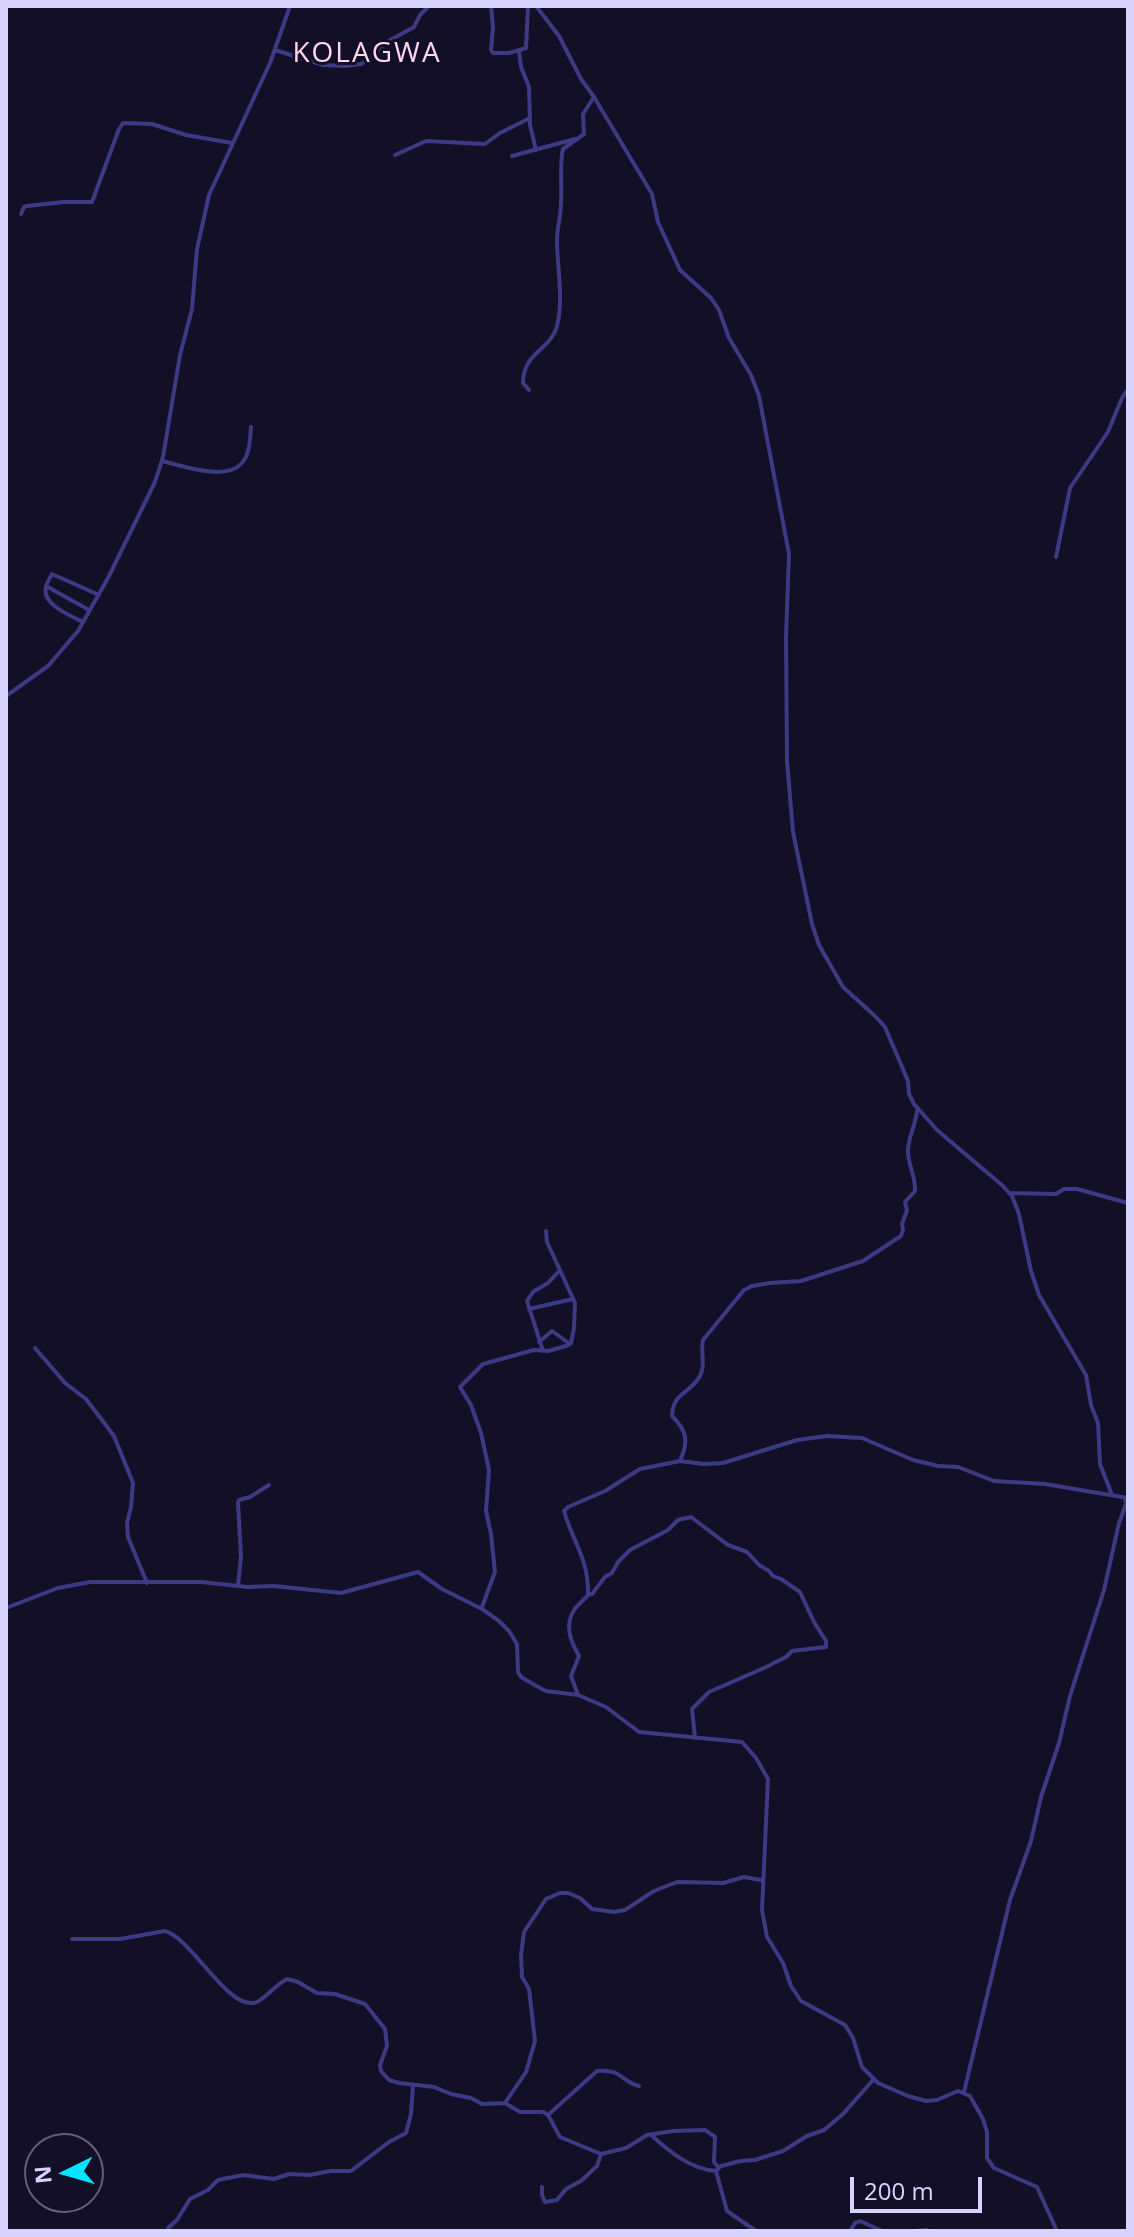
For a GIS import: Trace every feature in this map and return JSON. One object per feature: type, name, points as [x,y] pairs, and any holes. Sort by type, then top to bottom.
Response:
[{"type":"street","points":[[6,696],[35,677],[60,654],[83,622],[151,490],[162,461],[180,355],[192,309],[197,249],[209,195],[275,50],[290,6]]},
{"type":"street","points":[[275,50],[323,65],[361,64],[385,43],[414,27],[429,6]]},
{"type":"street","points":[[491,6],[491,51],[501,54],[527,47],[528,6]]},
{"type":"street","points":[[536,6],[559,36],[581,79],[653,196],[658,222],[680,270],[715,303],[759,396],[789,554],[786,754],[793,832],[814,933],[843,987],[885,1027],[917,1108],[937,1130],[1009,1193],[1020,1217],[1035,1285],[1063,1340],[1086,1375],[1091,1405],[1097,1419],[1100,1464],[1112,1495]]},
{"type":"street","points":[[519,50],[521,67],[529,87],[530,118],[536,150]]},
{"type":"street","points":[[529,390],[523,383],[532,355],[553,335],[558,322],[560,263],[557,241],[561,157],[563,149],[585,132],[583,114],[594,97]]},
{"type":"street","points":[[395,155],[426,141],[485,144],[530,118]]},
{"type":"street","points":[[21,214],[27,206],[92,202],[123,123],[152,124],[186,135],[232,143]]},
{"type":"street","points":[[512,156],[581,138]]},
{"type":"street","points":[[1056,557],[1070,488],[1108,432],[1128,389]]},
{"type":"street","points":[[162,461],[206,471],[228,471],[239,465],[248,452],[251,427]]},
{"type":"street","points":[[83,622],[52,604],[46,596],[46,586],[53,574],[99,595]]},
{"type":"street","points":[[46,586],[90,611]]},
{"type":"street","points":[[680,1461],[685,1435],[681,1424],[672,1416],[673,1403],[698,1380],[703,1369],[703,1340],[744,1290],[773,1282],[801,1281],[856,1264],[901,1236],[907,1210],[905,1202],[916,1187],[908,1150],[918,1116],[917,1108]]},
{"type":"street","points":[[1009,1193],[1050,1195],[1064,1189],[1077,1189],[1128,1203]]},
{"type":"street","points":[[546,1231],[545,1238],[574,1299],[575,1320],[570,1344]]},
{"type":"street","points":[[543,1351],[527,1301],[531,1293],[548,1283],[560,1270]]},
{"type":"street","points":[[529,1309],[574,1299]]},
{"type":"street","points":[[539,1342],[552,1331],[570,1344]]},
{"type":"street","points":[[482,1609],[495,1572],[486,1511],[489,1470],[481,1433],[471,1405],[460,1387],[483,1364],[520,1353],[570,1344]]},
{"type":"street","points":[[35,1348],[65,1383],[86,1399],[114,1436],[133,1483],[127,1534],[147,1583]]},
{"type":"street","points":[[588,1595],[588,1572],[581,1550],[573,1540],[565,1510],[568,1507],[605,1491],[636,1471],[680,1461],[723,1463],[804,1438],[854,1437],[913,1460],[958,1467],[994,1481],[1035,1483],[1126,1498],[1104,1590],[1070,1696],[1031,1841],[1010,1900],[964,2092]]},
{"type":"street","points":[[238,1586],[241,1557],[238,1503],[269,1485]]},
{"type":"street","points":[[578,1695],[571,1676],[579,1656],[569,1629],[573,1611],[612,1573],[630,1550],[688,1517],[728,1545],[747,1552],[762,1568],[802,1595],[826,1641],[826,1647],[794,1650],[770,1666],[707,1694],[692,1709],[695,1738]]},
{"type":"street","points":[[6,1608],[64,1586],[90,1582],[198,1582],[341,1593],[418,1572],[499,1621],[515,1638],[521,1677],[546,1691],[578,1695],[614,1711],[636,1731],[742,1742],[768,1776],[762,1910],[771,1947],[783,1963],[791,1986],[801,2001],[845,2025],[853,2038],[862,2067],[873,2080],[889,2089],[926,2101],[937,2100],[953,2092],[964,2092],[972,2098],[987,2132],[986,2155],[989,2164],[1037,2187],[1057,2231]]},
{"type":"street","points":[[505,2103],[526,2072],[535,2041],[530,1993],[522,1977],[521,1955],[524,1932],[546,1899],[568,1893],[580,1898],[592,1909],[614,1912],[625,1910],[677,1882],[723,1883],[744,1877],[762,1880]]},
{"type":"street","points":[[72,1939],[105,1940],[170,1932],[231,1995],[246,2003],[261,2000],[273,1987],[287,1979],[317,1993],[335,1994],[365,2004],[385,2029],[387,2046],[380,2065],[389,2080],[434,2087],[482,2104],[505,2103],[520,2112],[543,2112],[548,2115],[560,2137],[601,2154],[626,2148],[651,2135],[705,2130],[715,2137],[714,2162],[727,2211],[756,2231]]},
{"type":"street","points":[[548,2115],[597,2071],[620,2073],[639,2086]]},
{"type":"street","points":[[651,2135],[684,2161],[702,2169],[717,2169],[783,2151],[807,2136],[824,2130],[873,2080]]},
{"type":"street","points":[[168,2228],[190,2199],[208,2190],[218,2180],[243,2175],[274,2179],[289,2174],[310,2175],[356,2169],[365,2158],[409,2129],[413,2085]]},
{"type":"street","points":[[542,2187],[544,2201],[554,2202],[597,2166],[601,2154]]},
{"type":"street","points":[[850,2231],[860,2221],[882,2231]]},
{"type":"street","points":[[915,2231],[945,2231]]},
{"type":"district","name":"KOLAGWA","points":[[367,54]]}]
